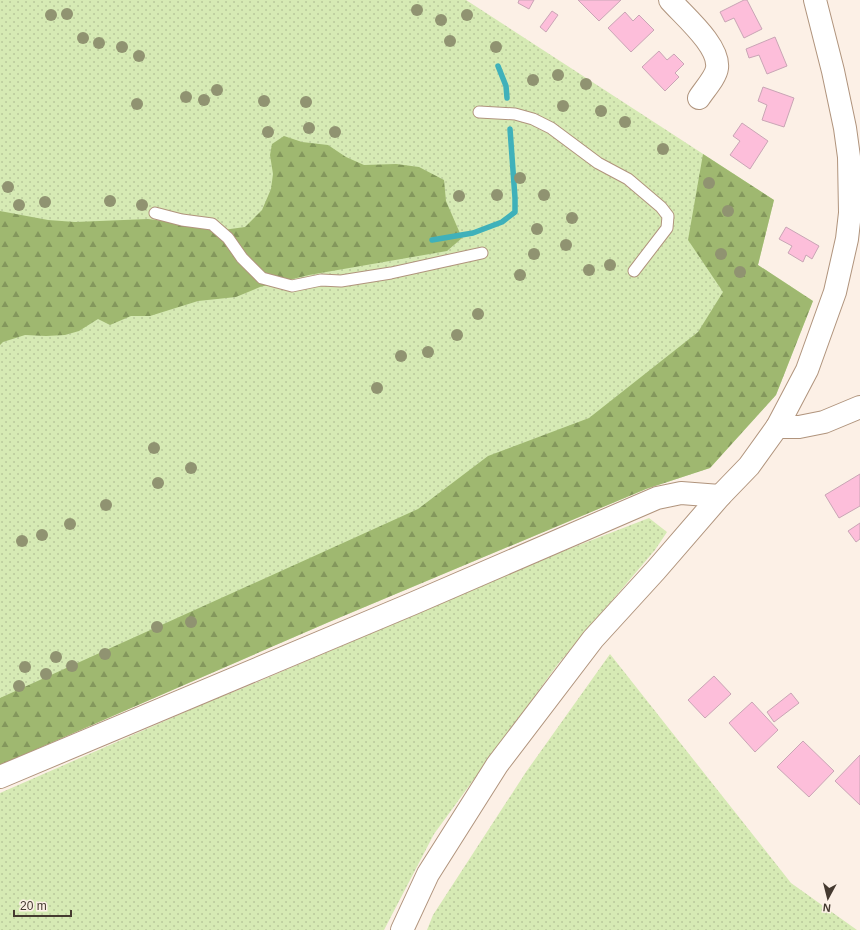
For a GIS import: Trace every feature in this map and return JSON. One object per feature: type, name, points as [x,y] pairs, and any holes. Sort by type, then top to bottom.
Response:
[{"type":"main road","points":[[670,0],[706,39],[716,54],[717,68],[715,74],[699,98]]},
{"type":"main road","points":[[402,930],[428,874],[497,766],[593,639],[720,496],[749,466],[777,427],[807,370],[835,292],[847,239],[850,213],[849,157],[845,128],[833,71],[815,0]]},
{"type":"main road","points":[[777,427],[799,427],[824,422],[860,407]]},
{"type":"main road","points":[[0,777],[407,606],[657,498],[681,492],[720,496]]},
{"type":"lane","points":[[479,112],[515,114],[533,119],[545,125],[598,163],[628,179],[661,207],[668,216],[667,228],[634,271]]},
{"type":"lane","points":[[155,213],[182,220],[212,224],[228,238],[242,258],[262,278],[292,286],[321,280],[341,281],[355,279],[482,253]]},
{"type":"green space","points":[[0,0],[466,0],[774,200],[758,265],[813,301],[776,395],[710,468],[646,489],[329,622],[0,765]]},
{"type":"green space","points":[[284,136],[302,142],[328,145],[346,157],[364,165],[396,164],[419,167],[444,180],[446,201],[462,238],[447,251],[309,275],[260,287],[236,297],[198,301],[150,316],[131,316],[110,325],[98,319],[79,331],[65,335],[25,335],[3,342],[0,345],[0,211],[48,220],[75,222],[148,219],[198,225],[223,230],[245,227],[262,210],[271,189],[273,174],[270,155],[272,144]]},
{"type":"green space","points":[[703,154],[774,200],[758,265],[813,301],[776,395],[710,468],[646,489],[329,622],[0,765],[0,698],[418,509],[488,456],[589,418],[698,332],[723,292],[688,240]]},
{"type":"green space","points":[[649,518],[667,532],[655,550],[558,664],[434,834],[384,930],[0,930],[0,793],[215,699],[561,552]]},
{"type":"green space","points":[[610,654],[791,883],[857,930],[427,930],[433,915],[526,772]]},
{"type":"building","points":[[519,0],[534,0],[529,9],[518,3]]},
{"type":"building","points":[[578,0],[621,0],[599,21]]},
{"type":"building","points":[[744,0],[747,0],[762,29],[744,38],[734,18],[725,22],[720,12]]},
{"type":"building","points":[[552,11],[558,15],[546,32],[540,27]]},
{"type":"building","points":[[625,12],[633,21],[639,15],[654,30],[631,52],[608,28]]},
{"type":"building","points":[[775,37],[787,66],[767,74],[759,55],[749,58],[746,49]]},
{"type":"building","points":[[659,51],[667,60],[674,54],[684,64],[675,73],[679,77],[665,91],[642,67]]},
{"type":"building","points":[[763,87],[794,98],[784,127],[762,120],[767,105],[758,101]]},
{"type":"building","points":[[742,123],[768,141],[750,169],[730,155],[740,141],[733,136]]},
{"type":"building","points":[[786,227],[819,246],[812,259],[806,255],[803,262],[788,253],[792,246],[779,239]]},
{"type":"building","points":[[860,474],[860,506],[839,518],[825,495]]},
{"type":"building","points":[[860,523],[860,539],[856,542],[848,531]]},
{"type":"building","points":[[714,676],[731,694],[705,718],[688,700]]},
{"type":"building","points":[[791,693],[799,703],[774,722],[767,712]]},
{"type":"building","points":[[752,702],[778,730],[755,752],[729,723]]},
{"type":"building","points":[[803,741],[834,771],[809,797],[777,767]]},
{"type":"building","points":[[860,755],[860,805],[835,781]]},
{"type":"waterway","points":[[498,66],[506,86],[507,98]]},
{"type":"waterway","points":[[432,240],[473,233],[502,222],[515,212],[510,129]]}]
